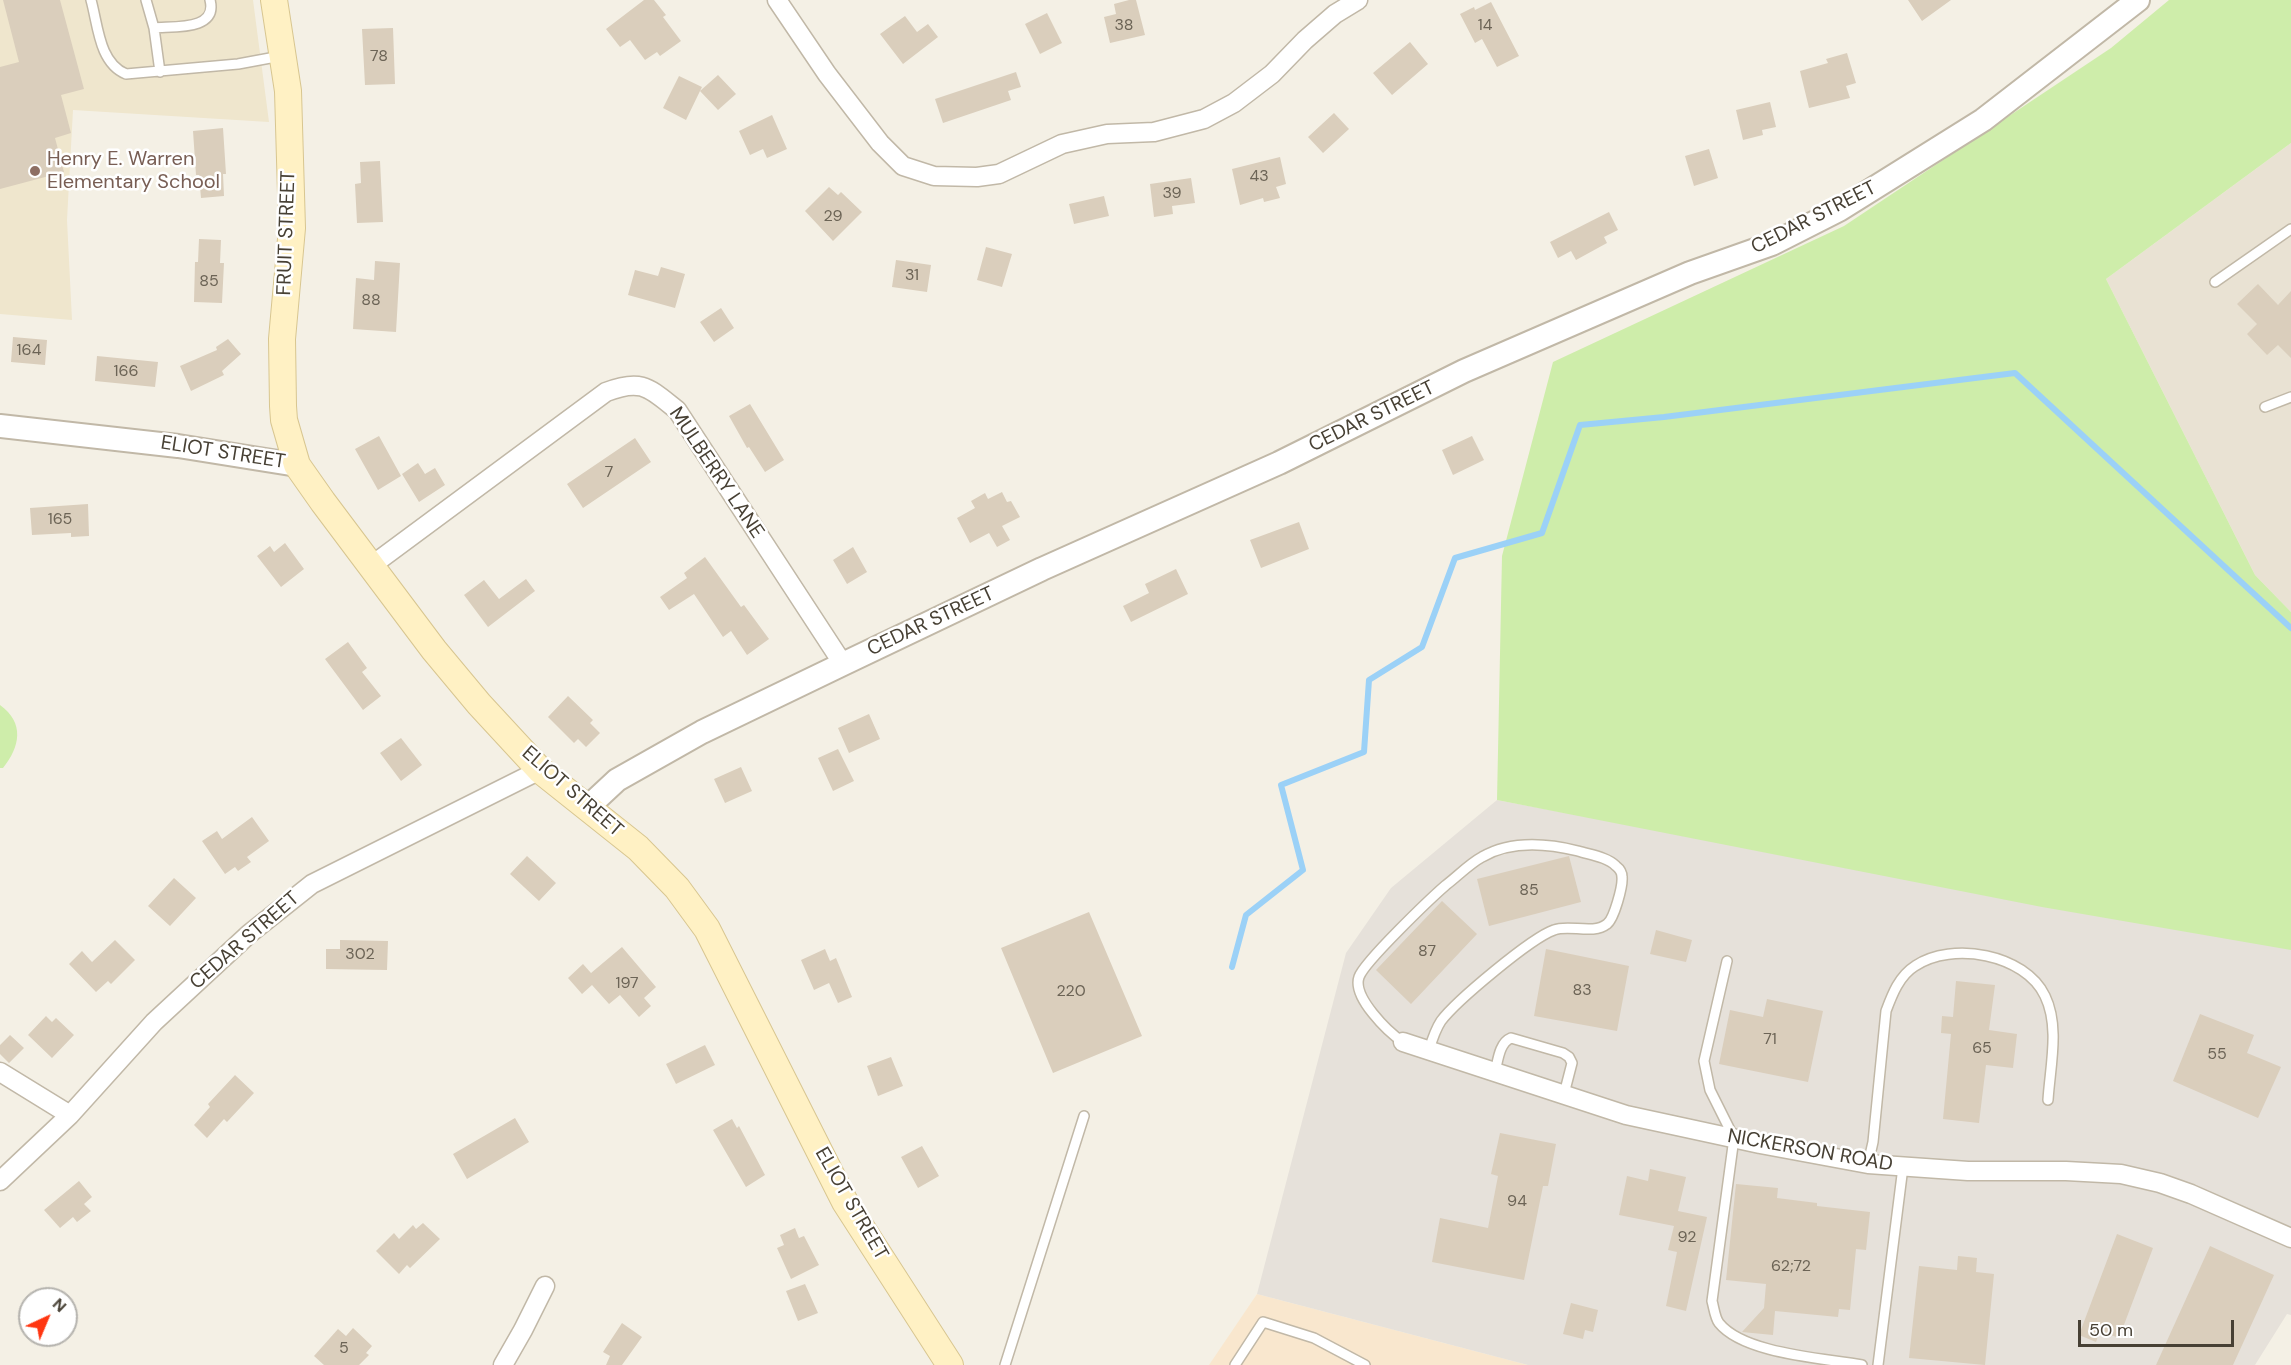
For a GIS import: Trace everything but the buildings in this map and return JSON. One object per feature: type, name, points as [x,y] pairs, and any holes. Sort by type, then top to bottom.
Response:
[{"type":"main road","name":"FRUIT STREET","points":[[274,0],[288,91],[292,228],[282,339],[283,406],[284,420],[297,465]]},
{"type":"main road","name":"ELIOT STREET","points":[[297,465],[434,650],[478,704],[540,770],[646,856],[676,888],[707,929],[845,1202],[950,1365]]},
{"type":"street","points":[[777,0],[827,74],[873,135],[903,166],[934,176],[977,177],[999,174],[1062,144],[1107,134],[1154,132],[1204,119],[1234,104],[1272,75],[1305,40],[1335,14],[1358,0]]},
{"type":"street","name":"CEDAR STREET","points":[[588,807],[617,780],[692,737],[1042,569],[1280,463],[1464,371],[1690,273],[1772,244],[1839,210],[1983,120],[2138,0]]},
{"type":"street","name":"MULBERRY LANE","points":[[372,566],[606,392],[624,385],[649,387],[677,410],[843,664]]},
{"type":"street","name":"ELIOT STREET","points":[[0,426],[178,446],[297,465]]},
{"type":"street","name":"CEDAR STREET","points":[[0,1181],[70,1115],[153,1022],[249,934],[312,884],[540,770]]},
{"type":"street","name":"NICKERSON ROAD","points":[[1403,1042],[1626,1115],[1868,1164],[1968,1171],[2066,1171],[2121,1174],[2160,1183],[2191,1194],[2291,1238]]},
{"type":"street","points":[[0,1072],[70,1115]]},
{"type":"street","points":[[503,1365],[544,1286]]},
{"type":"lane","points":[[91,0],[106,57],[111,64],[126,74],[238,64],[283,56]]},
{"type":"lane","points":[[146,0],[160,72]]},
{"type":"lane","points":[[153,28],[199,24],[210,14],[212,8],[210,0]]},
{"type":"lane","points":[[2215,282],[2291,229]]},
{"type":"lane","points":[[2265,407],[2291,397]]},
{"type":"lane","points":[[1403,1042],[1367,1006],[1360,993],[1359,977],[1372,959],[1438,892],[1480,858],[1511,845],[1538,844],[1571,849],[1604,858],[1619,868],[1623,875],[1622,883],[1613,914],[1607,924],[1597,927],[1556,928],[1542,936],[1480,984],[1451,1010],[1435,1031],[1429,1050]]},
{"type":"lane","points":[[1868,1164],[1873,1142],[1886,1011],[1892,993],[1901,979],[1914,966],[1930,958],[1949,954],[1969,954],[1990,958],[2023,970],[2034,980],[2044,994],[2051,1012],[2053,1032],[2048,1100]]},
{"type":"lane","points":[[1727,961],[1704,1061],[1710,1090],[1734,1138],[1712,1301],[1718,1322],[1734,1338],[1759,1347],[1862,1365]]},
{"type":"lane","points":[[1494,1072],[1502,1046],[1511,1038],[1563,1053],[1572,1062],[1564,1095]]},
{"type":"lane","points":[[1005,1365],[1084,1116]]},
{"type":"lane","points":[[1878,1365],[1903,1167]]},
{"type":"lane","points":[[1235,1365],[1263,1322],[1314,1338],[1365,1365]]},
{"type":"shaded area","name":"Henry E. Warren Elementary School","points":[[0,0],[253,0],[269,122],[73,110],[67,220],[72,320],[0,314]]},
{"type":"shaded area","points":[[2291,143],[2291,612],[2255,575],[2106,279]]},
{"type":"shaded area","points":[[1497,800],[2291,949],[2291,1315],[2287,1314],[2255,1365],[1528,1365],[1257,1294],[1346,953],[1391,888]]},
{"type":"shaded area","points":[[1257,1294],[1528,1365],[1209,1365]]},
{"type":"green space","points":[[2169,0],[2291,0],[2291,143],[2106,279],[2255,575],[2291,612],[2291,950],[2042,907],[1497,800],[1502,556],[1553,362],[1844,226],[2111,48]]},
{"type":"green space","points":[[0,705],[13,719],[17,735],[13,752],[3,768],[0,768]]},
{"type":"waterway","points":[[1232,967],[1246,915],[1303,870],[1281,785],[1364,752],[1369,680],[1422,647],[1455,558],[1542,533],[1580,425],[1664,417],[2015,373],[2291,628]]},
{"type":"place","name":"Henry E. Warren Elementary School","points":[[35,171]]}]
